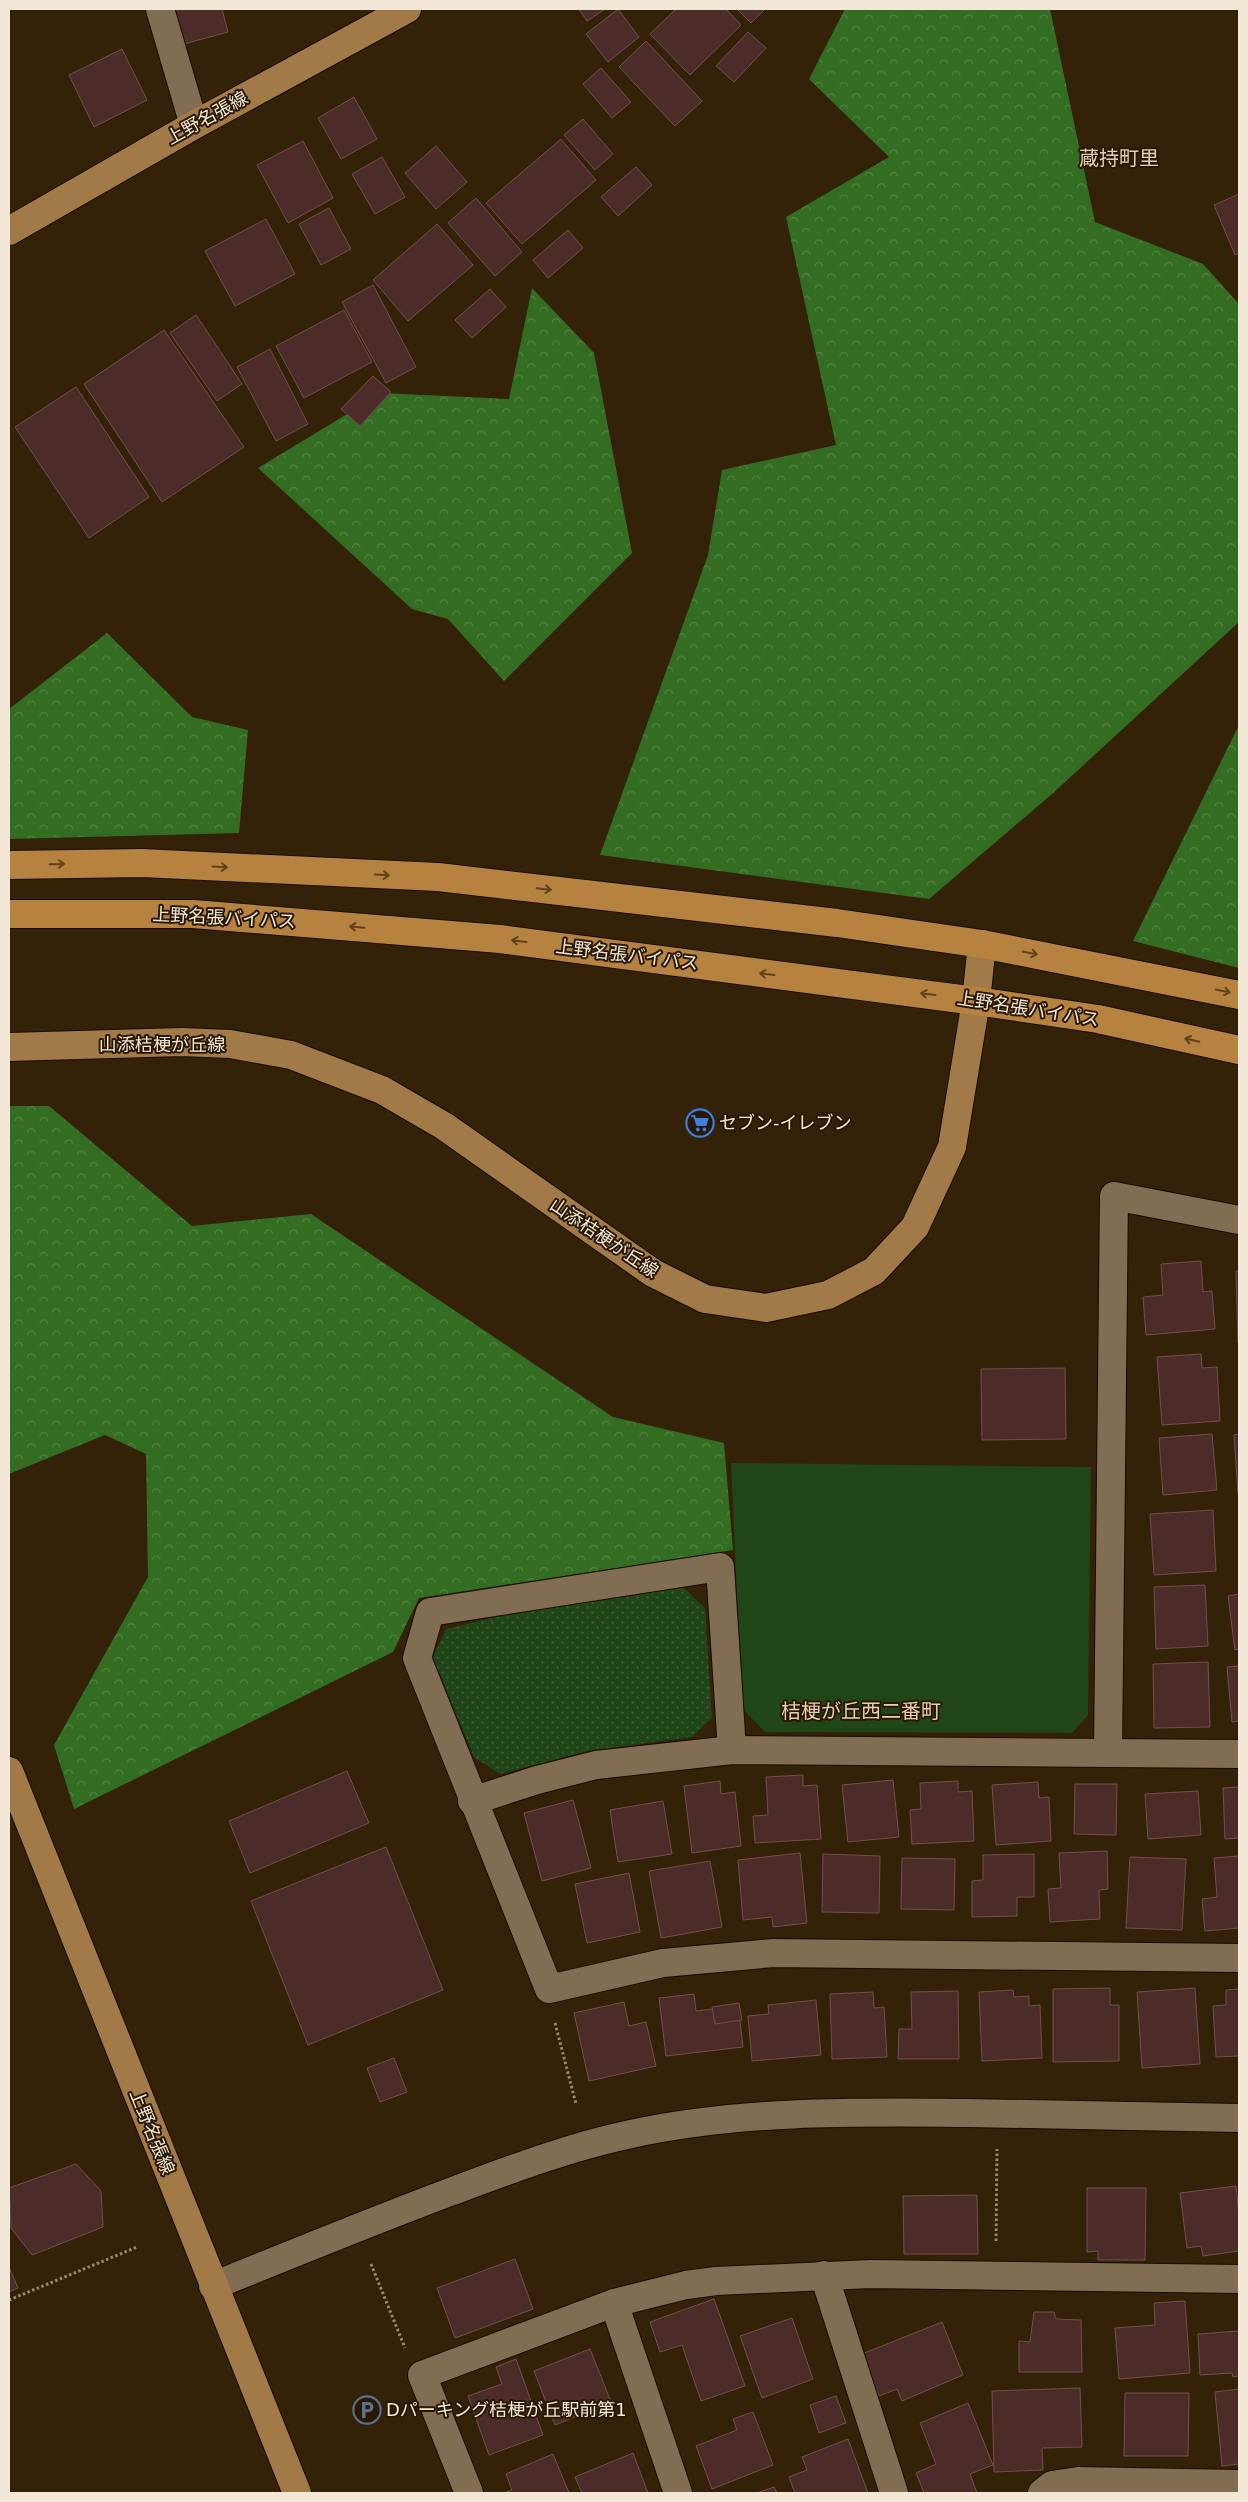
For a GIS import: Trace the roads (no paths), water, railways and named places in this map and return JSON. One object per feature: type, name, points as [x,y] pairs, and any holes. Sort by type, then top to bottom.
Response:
[{"type":"highway","points":[[9,865],[142,863],[438,877],[837,922],[982,944],[1239,995]]},
{"type":"highway","name":"上野名張バイパス","points":[[9,914],[194,914],[500,939],[976,1001],[1098,1019],[1239,1050]]},
{"type":"main road","name":"上野名張線","points":[[9,231],[194,125],[407,9]]},
{"type":"main road","name":"山添桔梗が丘線","points":[[9,1047],[182,1042],[230,1044],[291,1055],[382,1090],[444,1126],[653,1273],[705,1298],[766,1308],[828,1295],[874,1271],[915,1227],[952,1146],[976,1001],[982,944]]},
{"type":"main road","name":"上野名張線","points":[[9,1771],[213,2286],[298,2493]]},
{"type":"street","points":[[160,9],[194,125]]},
{"type":"street","points":[[1108,1752],[1114,1196],[1239,1220]]},
{"type":"street","points":[[732,1750],[720,1567],[430,1612],[416,1658],[549,1989],[663,1963],[773,1953],[1239,1958]]},
{"type":"street","points":[[472,1801],[537,1780],[596,1765],[732,1750],[1239,1754]]},
{"type":"street","points":[[213,2286],[502,2172],[629,2134],[688,2124],[753,2116],[842,2113],[1239,2118]]},
{"type":"street","points":[[824,2275],[894,2493]]},
{"type":"street","points":[[469,2493],[422,2375],[614,2303],[686,2285],[716,2281],[824,2275],[1239,2279]]},
{"type":"street","points":[[614,2303],[678,2493]]},
{"type":"street","points":[[1042,2493],[1052,2485],[1078,2481],[1239,2484]]},
{"type":"place","name":"セブン-イレブン","points":[[700,1123]]},
{"type":"place","name":"Dパーキング桔梗が丘駅前第1","points":[[367,2410]]},
{"type":"district","name":"蔵持町里","points":[[1119,158]]},
{"type":"district","name":"桔梗が丘西二番町","points":[[861,1711]]}]
